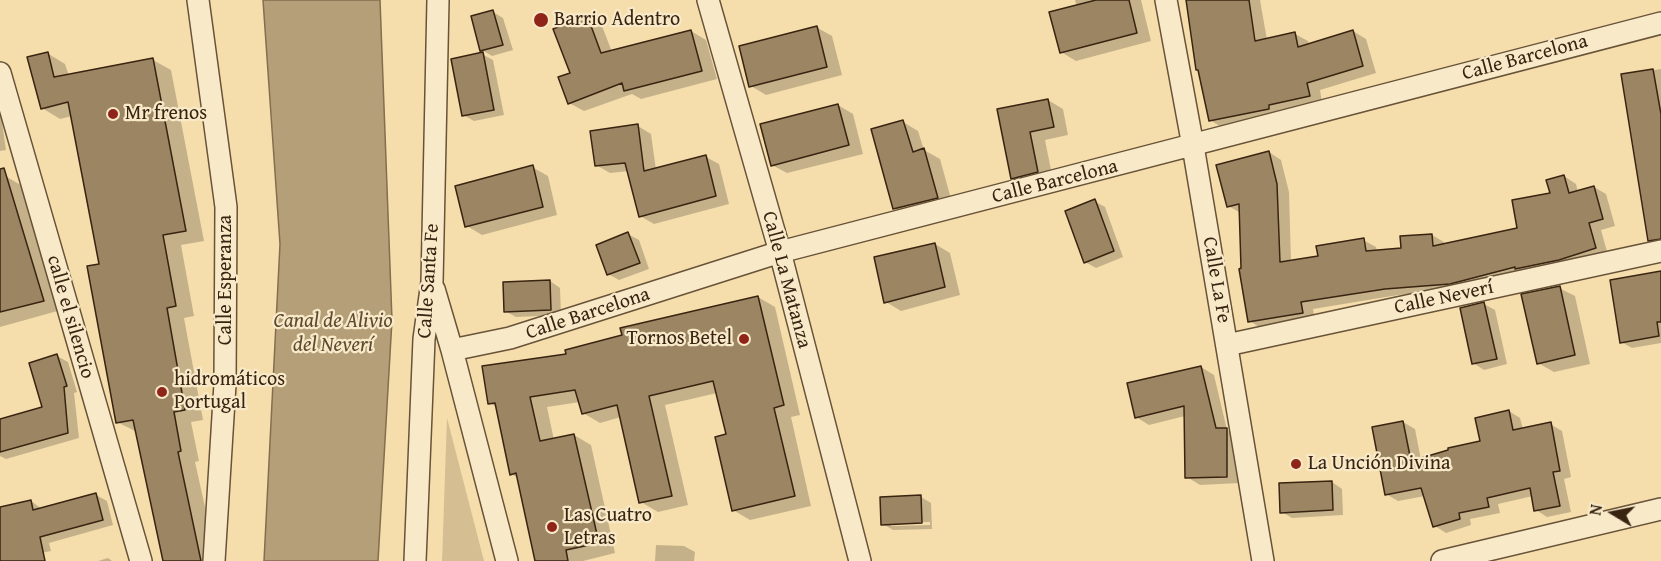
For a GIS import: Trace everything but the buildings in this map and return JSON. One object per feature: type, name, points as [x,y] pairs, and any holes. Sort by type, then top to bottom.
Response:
[{"type":"street","name":"Calle Esperanza","points":[[198,0],[226,207],[225,384],[214,561]]},
{"type":"street","name":"Calle Santa Fe","points":[[415,561],[424,339],[432,282],[438,0]]},
{"type":"street","name":"Calle La Matanza","points":[[708,0],[780,252],[860,561]]},
{"type":"street","name":"Calle La Fe","points":[[1166,0],[1263,561]]},
{"type":"street","name":"Calle Barcelona","points":[[452,350],[510,338],[780,252],[1661,23]]},
{"type":"street","name":"calle el silencio","points":[[0,73],[141,561]]},
{"type":"street","name":"Calle Neverí","points":[[1227,345],[1661,251]]},
{"type":"street","points":[[432,282],[507,561]]},
{"type":"street","points":[[1442,561],[1661,509]]},
{"type":"shaded area","points":[[447,418],[484,561],[442,561]]},
{"type":"water","name":"Canal de Alivio del Neverí","points":[[263,0],[380,0],[392,320],[378,561],[264,561],[280,244]]},
{"type":"place","name":"Barrio Adentro","points":[[541,20]]},
{"type":"place","name":"Mr frenos","points":[[113,114]]},
{"type":"place","name":"Tornos Betel","points":[[744,339]]},
{"type":"place","name":"hidromáticos Portugal","points":[[162,392]]},
{"type":"place","name":"La Unción Divina","points":[[1296,464]]},
{"type":"place","name":"Las Cuatro Letras","points":[[552,527]]}]
